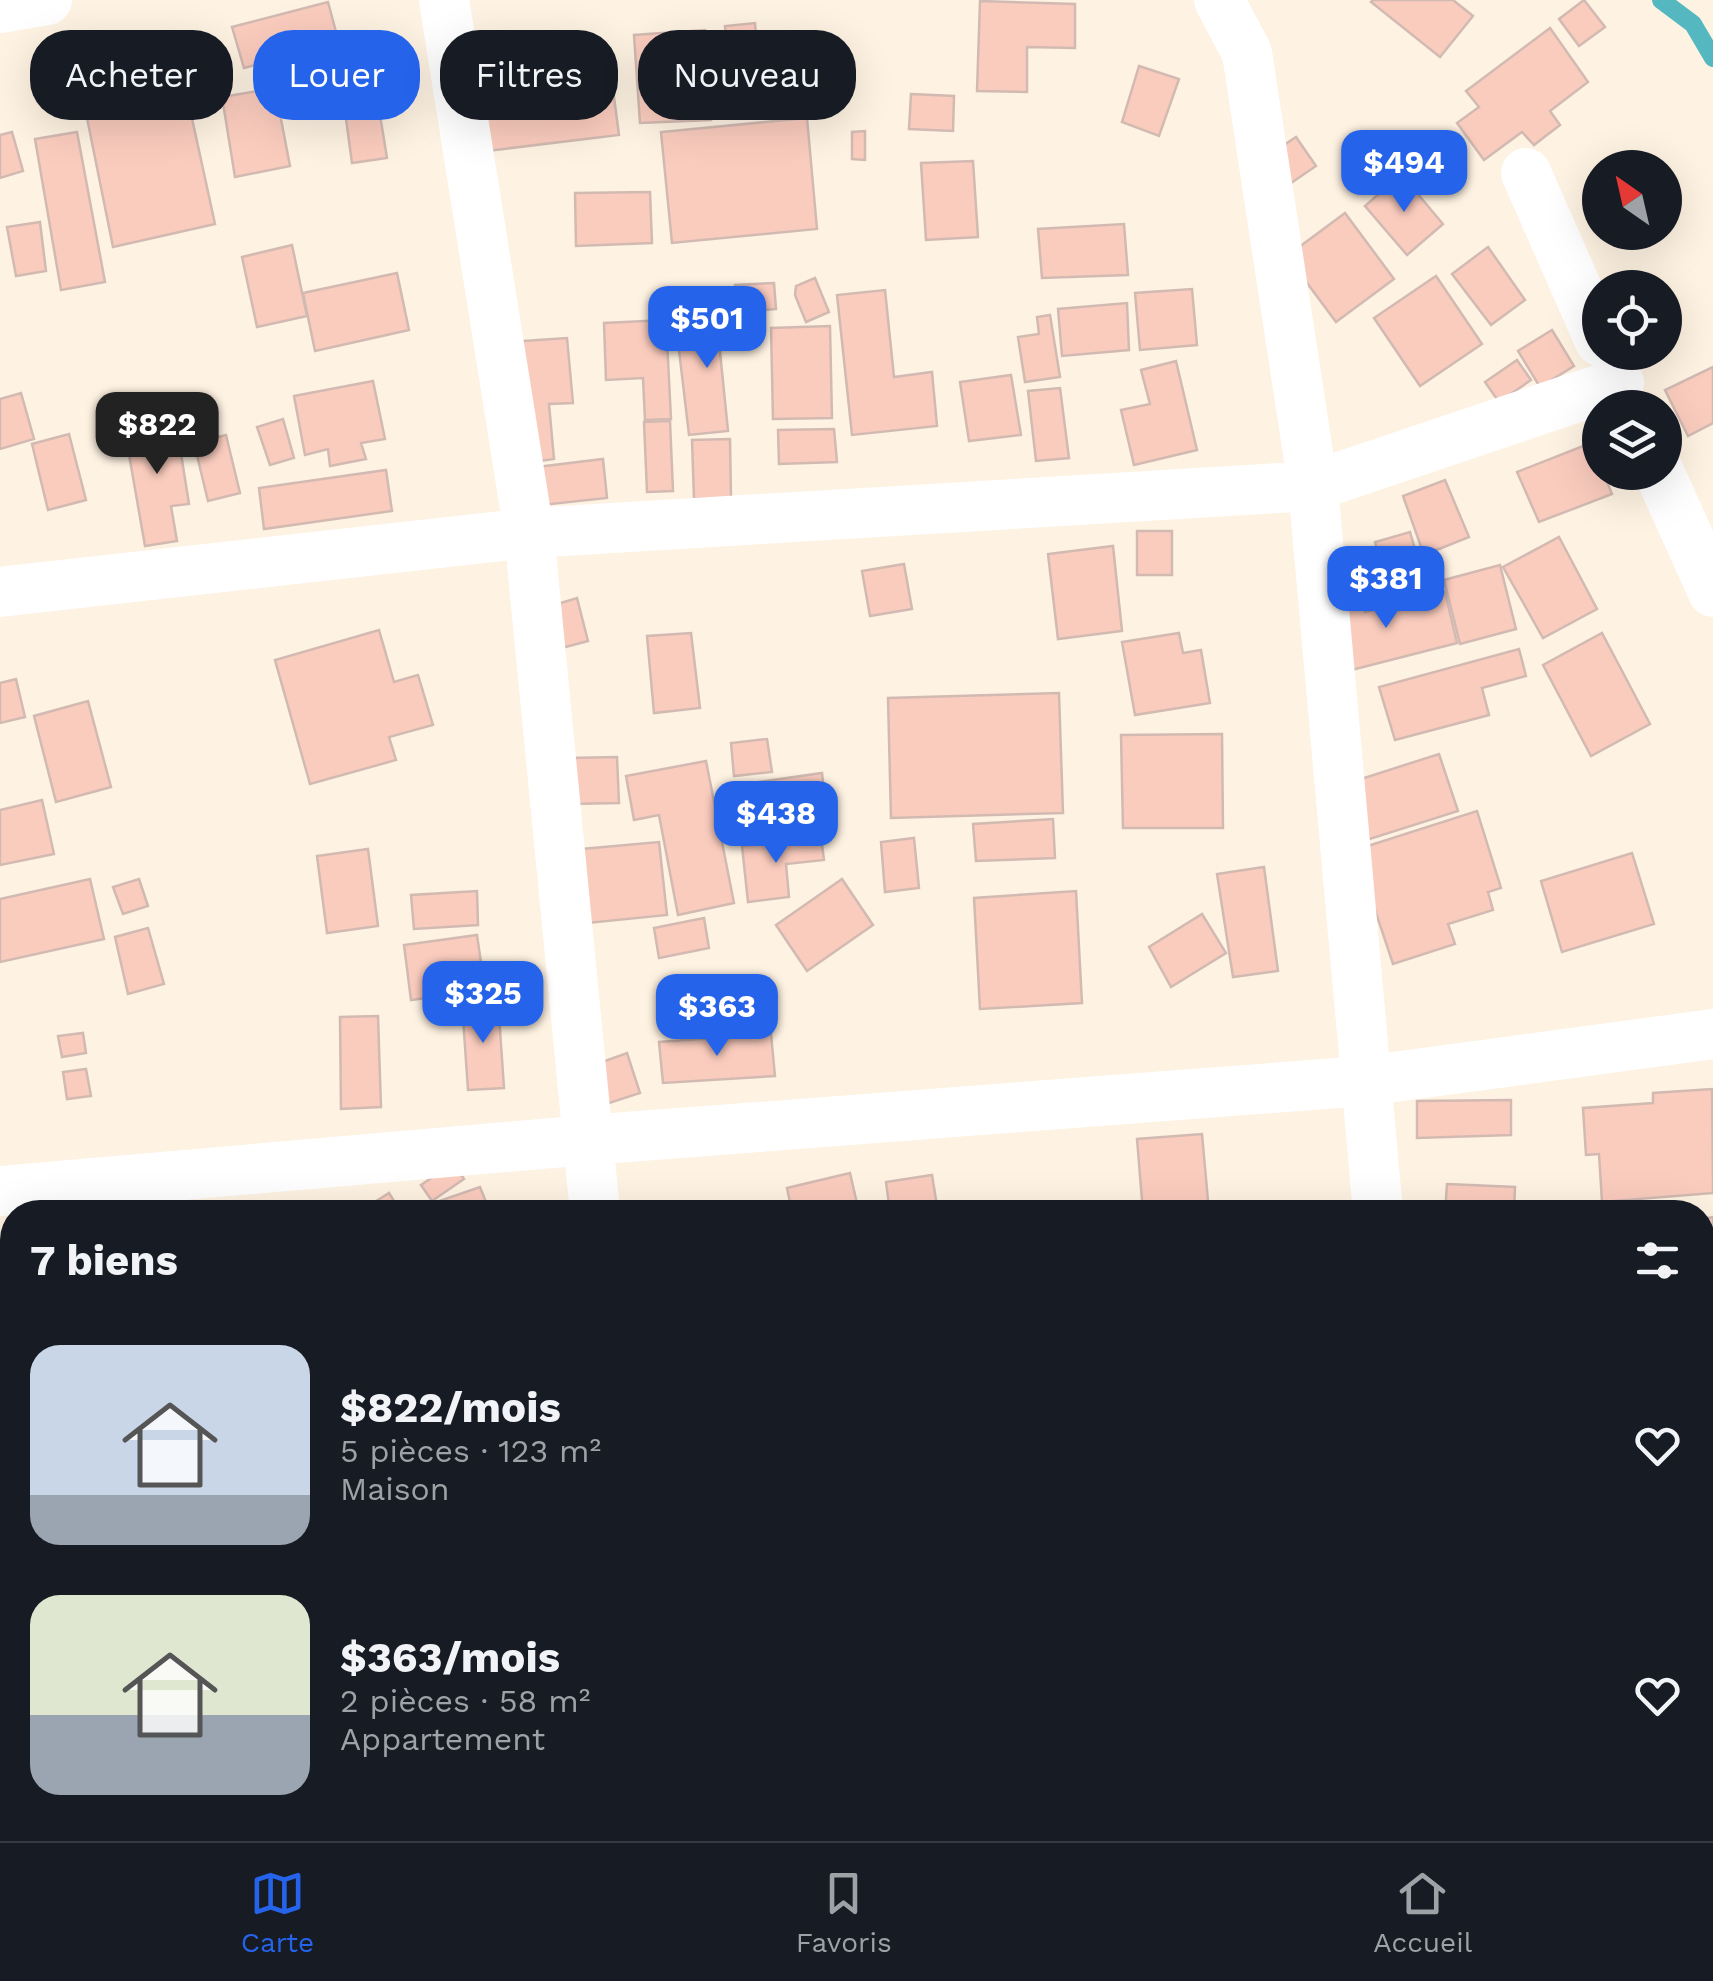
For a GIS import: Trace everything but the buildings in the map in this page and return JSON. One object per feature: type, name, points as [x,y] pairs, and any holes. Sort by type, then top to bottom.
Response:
[{"type":"street","points":[[0,8],[47,0]]},
{"type":"street","points":[[444,0],[530,533],[594,1200]]},
{"type":"street","points":[[1219,0],[1248,53],[1313,486],[1377,1200]]},
{"type":"street","points":[[0,592],[530,533],[1313,486],[1613,371],[1526,173]]},
{"type":"street","points":[[1667,490],[1713,592]]},
{"type":"street","points":[[0,1191],[587,1140],[1364,1081],[1713,1034]]},
{"type":"waterway","points":[[1661,0],[1693,24],[1713,58]]}]
